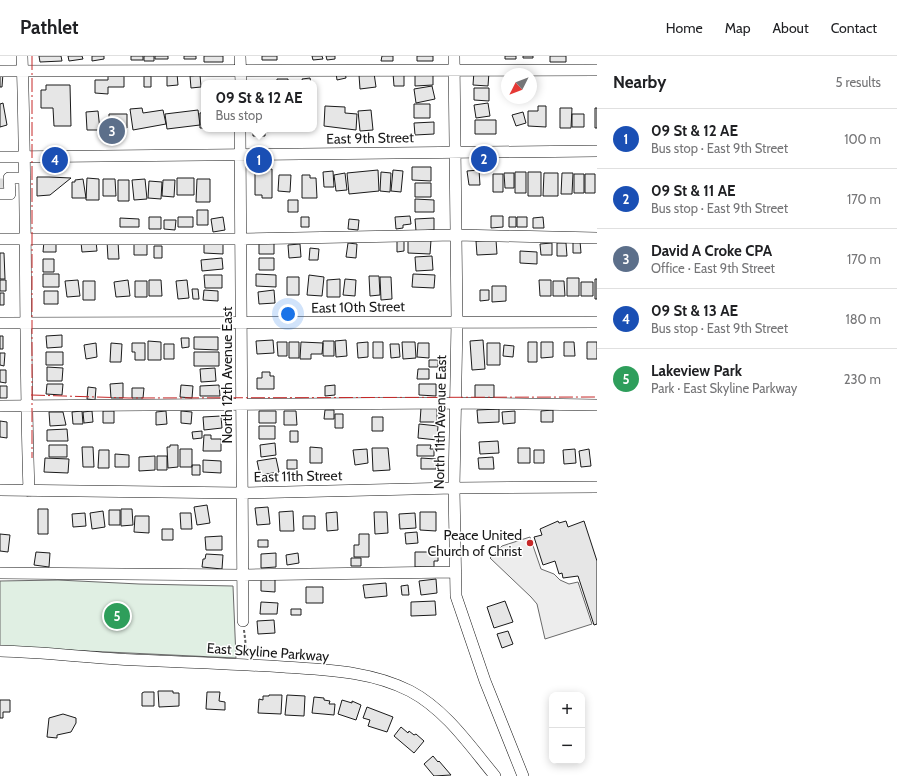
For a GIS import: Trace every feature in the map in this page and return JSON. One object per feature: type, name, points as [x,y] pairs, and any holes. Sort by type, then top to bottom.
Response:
[{"type":"street","points":[[22,56],[26,157],[25,323],[29,491]]},
{"type":"street","points":[[240,56],[241,80]]},
{"type":"street","name":"North 11th Avenue East","points":[[454,56],[457,321],[454,488],[456,596],[484,681],[523,776]]},
{"type":"street","points":[[0,71],[454,69],[597,70]]},
{"type":"street","name":"North 12th Avenue East","points":[[240,132],[242,239],[241,406],[243,621]]},
{"type":"street","name":"East 9th Street","points":[[0,157],[455,151],[597,151]]},
{"type":"street","points":[[5,184],[25,178]]},
{"type":"street","points":[[0,239],[242,239],[456,235],[597,238]]},
{"type":"street","name":"East 10th Street","points":[[0,324],[242,324],[457,321],[597,322]]},
{"type":"street","points":[[0,406],[241,406],[456,403],[597,405]]},
{"type":"street","name":"East 11th Street","points":[[0,490],[242,493],[454,488],[597,487]]},
{"type":"street","points":[[0,573],[243,576],[456,572]]},
{"type":"street","name":"East Skyline Parkway","points":[[0,651],[43,652],[104,658],[248,665],[370,675],[410,691],[431,704],[449,721],[495,776]]},
{"type":"path","points":[[243,621],[248,665]]},
{"type":"green space","points":[[58,580],[139,584],[233,586],[236,658],[0,647],[0,581]]},
{"type":"shaded area","points":[[530,537],[541,569],[554,574],[560,580],[569,584],[578,582],[592,624],[545,639],[537,604],[490,558],[502,546]]},
{"type":"building","points":[[39,56],[61,56],[62,61],[40,62]]},
{"type":"building","points":[[68,56],[82,56],[83,59],[69,61]]},
{"type":"building","points":[[92,56],[104,56],[104,59],[92,61]]},
{"type":"building","points":[[131,56],[143,56],[143,60],[131,60]]},
{"type":"building","points":[[144,56],[154,56],[154,61],[144,61]]},
{"type":"building","points":[[155,56],[168,56],[168,59],[155,59]]},
{"type":"building","points":[[184,56],[196,56],[196,59],[184,59]]},
{"type":"building","points":[[204,56],[223,56],[223,62],[204,62]]},
{"type":"building","points":[[262,56],[277,56],[277,60],[262,60]]},
{"type":"building","points":[[312,56],[322,56],[323,59],[313,60]]},
{"type":"building","points":[[326,56],[335,56],[335,59],[327,60]]},
{"type":"building","points":[[382,56],[393,56],[393,61],[381,61]]},
{"type":"building","points":[[417,56],[433,56],[433,61],[417,61]]},
{"type":"building","points":[[505,56],[516,56],[516,59],[505,59]]},
{"type":"building","points":[[523,56],[533,56],[533,58],[523,58]]},
{"type":"building","points":[[550,56],[566,56],[566,62],[550,62]]},
{"type":"building","points":[[345,71],[346,78],[337,80],[336,73]]},
{"type":"building","points":[[474,71],[489,72],[488,86],[473,85]]},
{"type":"building","points":[[404,72],[404,86],[394,86],[393,73]]},
{"type":"building","points":[[433,72],[433,85],[415,86],[415,73]]},
{"type":"building","points":[[0,73],[3,73],[2,87],[0,87]]},
{"type":"building","points":[[177,73],[178,85],[167,86],[167,74]]},
{"type":"building","points":[[374,73],[376,87],[360,89],[359,75]]},
{"type":"building","points":[[200,75],[201,87],[191,88],[190,76]]},
{"type":"building","points":[[108,76],[124,76],[124,87],[108,87],[108,94],[95,93],[95,80],[108,80]]},
{"type":"building","points":[[144,76],[151,76],[151,87],[144,87]]},
{"type":"building","points":[[310,78],[310,80],[302,80]]},
{"type":"building","points":[[277,79],[288,79],[288,80]]},
{"type":"building","points":[[46,85],[70,85],[71,126],[54,126],[53,108],[41,108],[41,90],[46,90]]},
{"type":"building","points":[[432,86],[435,99],[416,103],[414,89]]},
{"type":"building","points":[[474,88],[489,88],[489,101],[474,100]]},
{"type":"building","points":[[3,103],[7,125],[0,127],[0,104]]},
{"type":"building","points":[[488,103],[490,116],[476,118],[474,105]]},
{"type":"building","points":[[414,104],[430,104],[430,118],[414,118]]},
{"type":"building","points":[[325,106],[345,107],[345,113],[357,114],[356,130],[324,126]]},
{"type":"building","points":[[538,106],[546,106],[546,127],[528,126],[528,111],[538,111]]},
{"type":"building","points":[[142,108],[143,113],[163,110],[166,124],[133,130],[130,109]]},
{"type":"building","points":[[560,108],[572,108],[571,128],[560,128]]},
{"type":"building","points":[[595,108],[597,108],[597,128],[595,128]]},
{"type":"building","points":[[198,110],[200,125],[167,129],[165,114]]},
{"type":"building","points":[[371,110],[373,130],[360,131],[358,111]]},
{"type":"building","points":[[98,111],[100,130],[87,130],[86,112]]},
{"type":"building","points":[[523,112],[526,123],[516,126],[512,115]]},
{"type":"building","points":[[201,113],[201,128],[200,128]]},
{"type":"building","points":[[109,114],[127,114],[127,128],[113,127],[113,132],[109,132]]},
{"type":"building","points":[[572,114],[584,114],[584,127],[572,127]]},
{"type":"building","points":[[475,120],[496,120],[496,134],[475,134]]},
{"type":"building","points":[[434,122],[434,134],[415,135],[414,123]]},
{"type":"building","points":[[253,132],[265,132],[265,136],[253,136]]},
{"type":"building","points":[[412,167],[431,167],[431,181],[412,180]]},
{"type":"building","points":[[255,169],[272,169],[272,198],[262,198],[262,195],[255,195]]},
{"type":"building","points":[[378,170],[379,191],[349,194],[347,173]]},
{"type":"building","points":[[393,170],[403,171],[401,192],[391,191]]},
{"type":"building","points":[[479,170],[480,185],[469,185],[467,171]]},
{"type":"building","points":[[333,171],[334,187],[324,187],[323,172]]},
{"type":"building","points":[[381,172],[391,173],[390,192],[380,191]]},
{"type":"building","points":[[515,172],[526,172],[526,193],[515,193]]},
{"type":"building","points":[[528,172],[541,172],[541,196],[528,196]]},
{"type":"building","points":[[345,173],[347,190],[336,191],[334,175]]},
{"type":"building","points":[[504,173],[514,173],[514,188],[505,188]]},
{"type":"building","points":[[544,173],[558,173],[558,196],[543,196]]},
{"type":"building","points":[[562,173],[573,173],[572,194],[561,194]]},
{"type":"building","points":[[493,174],[503,174],[503,192],[493,192]]},
{"type":"building","points":[[574,174],[584,174],[584,193],[574,193]]},
{"type":"building","points":[[585,174],[595,174],[595,193],[585,193]]},
{"type":"building","points":[[279,175],[291,175],[290,192],[278,191]]},
{"type":"building","points":[[302,175],[310,175],[310,178],[316,178],[317,198],[302,198]]},
{"type":"building","points":[[37,177],[71,178],[50,195],[37,196]]},
{"type":"building","points":[[87,178],[99,179],[99,200],[86,200]]},
{"type":"building","points":[[177,178],[194,178],[194,195],[177,195]]},
{"type":"building","points":[[83,179],[86,198],[72,198],[72,182]]},
{"type":"building","points":[[103,179],[115,179],[116,196],[103,196]]},
{"type":"building","points":[[145,179],[147,199],[134,200],[132,180]]},
{"type":"building","points":[[197,179],[210,179],[210,202],[196,202]]},
{"type":"building","points":[[118,180],[129,180],[129,201],[118,201]]},
{"type":"building","points":[[163,180],[175,180],[174,197],[162,196]]},
{"type":"building","points":[[149,181],[162,182],[161,199],[148,198]]},
{"type":"building","points":[[415,183],[431,183],[431,197],[415,197]]},
{"type":"building","points":[[415,199],[434,200],[434,212],[415,212]]},
{"type":"building","points":[[288,200],[298,200],[298,212],[288,212]]},
{"type":"building","points":[[197,210],[208,210],[208,225],[197,225]]},
{"type":"building","points":[[410,216],[411,224],[403,225],[403,228],[396,229],[395,217]]},
{"type":"building","points":[[491,216],[503,216],[503,227],[491,228]]},
{"type":"building","points":[[149,217],[161,217],[161,229],[149,229]]},
{"type":"building","points":[[178,217],[193,217],[193,227],[178,227]]},
{"type":"building","points":[[223,217],[225,230],[213,232],[211,219]]},
{"type":"building","points":[[301,217],[309,217],[309,227],[301,227]]},
{"type":"building","points":[[509,217],[516,217],[516,227],[509,227]]},
{"type":"building","points":[[517,217],[527,217],[527,227],[517,227]]},
{"type":"building","points":[[543,217],[544,228],[533,228],[533,218]]},
{"type":"building","points":[[120,218],[139,219],[139,227],[120,227]]},
{"type":"building","points":[[434,218],[434,230],[416,231],[415,219]]},
{"type":"building","points":[[349,219],[359,220],[358,230],[348,229]]},
{"type":"building","points":[[164,220],[176,220],[175,230],[164,229]]},
{"type":"building","points":[[408,239],[431,240],[430,254],[408,253]]},
{"type":"building","points":[[496,240],[497,254],[477,255],[476,241]]},
{"type":"building","points":[[44,241],[56,242],[56,252],[43,252]]},
{"type":"building","points":[[96,241],[97,251],[82,252],[81,242]]},
{"type":"building","points":[[107,241],[118,241],[119,259],[108,259]]},
{"type":"building","points":[[204,241],[223,241],[223,254],[204,253]]},
{"type":"building","points":[[397,241],[404,241],[404,251],[397,252]]},
{"type":"building","points":[[573,241],[580,241],[581,253],[573,253]]},
{"type":"building","points":[[259,242],[274,242],[274,254],[259,254]]},
{"type":"building","points":[[134,243],[147,244],[147,255],[134,255]]},
{"type":"building","points":[[348,243],[357,244],[356,258],[346,257]]},
{"type":"building","points":[[552,243],[552,255],[541,255],[540,244]]},
{"type":"building","points":[[557,243],[566,243],[567,256],[557,256]]},
{"type":"building","points":[[300,244],[301,257],[289,258],[288,245]]},
{"type":"building","points":[[154,246],[162,246],[162,258],[154,258]]},
{"type":"building","points":[[310,248],[319,249],[318,260],[309,260]]},
{"type":"building","points":[[520,251],[537,252],[537,264],[520,263]]},
{"type":"building","points":[[0,253],[4,253],[5,279],[0,279]]},
{"type":"building","points":[[432,256],[433,270],[416,271],[415,257]]},
{"type":"building","points":[[222,258],[223,269],[202,271],[201,260]]},
{"type":"building","points":[[259,258],[274,258],[274,270],[259,270]]},
{"type":"building","points":[[43,259],[54,259],[54,272],[43,272]]},
{"type":"building","points":[[43,274],[59,274],[59,287],[43,287]]},
{"type":"building","points":[[256,274],[276,275],[276,287],[256,286]]},
{"type":"building","points":[[413,274],[435,275],[434,288],[412,287]]},
{"type":"building","points":[[204,275],[222,275],[222,288],[205,288]]},
{"type":"building","points":[[309,275],[324,277],[322,296],[307,295]]},
{"type":"building","points":[[369,276],[379,276],[380,295],[370,296]]},
{"type":"building","points":[[287,277],[299,277],[299,295],[287,295]]},
{"type":"building","points":[[380,277],[391,277],[392,299],[381,300]]},
{"type":"building","points":[[567,278],[579,278],[579,296],[567,296]]},
{"type":"building","points":[[340,279],[340,297],[327,297],[327,280]]},
{"type":"building","points":[[345,279],[356,280],[355,296],[343,295]]},
{"type":"building","points":[[595,279],[597,279],[597,299],[595,299]]},
{"type":"building","points":[[0,280],[6,280],[6,291],[0,291]]},
{"type":"building","points":[[78,280],[80,296],[67,297],[65,281]]},
{"type":"building","points":[[128,280],[130,296],[116,297],[114,282]]},
{"type":"building","points":[[149,280],[161,280],[162,296],[149,296]]},
{"type":"building","points":[[187,280],[189,298],[178,299],[176,281]]},
{"type":"building","points":[[539,280],[551,280],[551,296],[540,296]]},
{"type":"building","points":[[83,281],[95,281],[95,300],[83,300]]},
{"type":"building","points":[[135,281],[147,281],[147,297],[135,297]]},
{"type":"building","points":[[553,281],[564,281],[565,296],[553,296]]},
{"type":"building","points":[[581,282],[593,282],[593,296],[581,296]]},
{"type":"building","points":[[492,286],[506,286],[506,301],[492,302]]},
{"type":"building","points":[[192,289],[198,289],[199,299],[193,299]]},
{"type":"building","points":[[204,290],[218,291],[218,301],[203,300]]},
{"type":"building","points":[[274,290],[275,303],[259,304],[258,292]]},
{"type":"building","points":[[480,290],[489,290],[489,300],[480,301]]},
{"type":"building","points":[[44,291],[58,291],[58,304],[44,304]]},
{"type":"building","points":[[0,293],[4,293],[4,305],[0,305]]},
{"type":"building","points":[[62,335],[62,347],[47,348],[46,336]]},
{"type":"building","points":[[0,336],[3,336],[3,349],[0,349]]},
{"type":"building","points":[[194,337],[218,337],[218,350],[194,349]]},
{"type":"building","points":[[181,338],[189,338],[189,347],[182,348]]},
{"type":"building","points":[[273,340],[274,353],[257,354],[256,341]]},
{"type":"building","points":[[346,340],[347,356],[336,357],[335,341]]},
{"type":"building","points":[[483,340],[485,369],[472,370],[470,341]]},
{"type":"building","points":[[148,341],[161,342],[161,360],[148,360]]},
{"type":"building","points":[[323,341],[334,341],[334,356],[323,356]]},
{"type":"building","points":[[277,342],[287,342],[287,356],[278,356]]},
{"type":"building","points":[[289,342],[299,342],[299,358],[289,358]]},
{"type":"building","points":[[301,342],[323,343],[322,354],[311,354],[311,359],[300,359]]},
{"type":"building","points":[[368,342],[368,357],[358,358],[357,343]]},
{"type":"building","points":[[373,342],[383,342],[383,358],[373,358]]},
{"type":"building","points":[[402,342],[415,342],[416,358],[403,359]]},
{"type":"building","points":[[528,342],[537,342],[537,362],[528,362]]},
{"type":"building","points":[[541,342],[553,342],[553,357],[541,358]]},
{"type":"building","points":[[564,342],[574,342],[575,356],[564,356]]},
{"type":"building","points":[[587,342],[597,342],[597,359],[587,359]]},
{"type":"building","points":[[96,343],[97,357],[86,359],[84,345]]},
{"type":"building","points":[[111,343],[122,344],[121,362],[110,362]]},
{"type":"building","points":[[132,343],[145,343],[145,360],[135,360],[135,352],[132,352]]},
{"type":"building","points":[[418,343],[429,343],[429,358],[417,357]]},
{"type":"building","points":[[487,343],[500,343],[500,365],[487,365]]},
{"type":"building","points":[[164,344],[174,344],[174,359],[164,359]]},
{"type":"building","points":[[390,344],[399,344],[400,357],[391,358]]},
{"type":"building","points":[[504,345],[514,346],[513,357],[503,356]]},
{"type":"building","points":[[46,352],[63,352],[63,365],[46,365]]},
{"type":"building","points":[[194,352],[219,352],[219,366],[194,366]]},
{"type":"building","points":[[0,353],[5,353],[4,366],[0,365]]},
{"type":"building","points":[[429,360],[438,360],[438,367],[429,367]]},
{"type":"building","points":[[47,367],[63,368],[62,381],[47,381]]},
{"type":"building","points":[[215,368],[216,381],[201,382],[200,369]]},
{"type":"building","points":[[418,369],[429,369],[429,379],[417,379]]},
{"type":"building","points":[[0,370],[6,370],[6,383],[0,382]]},
{"type":"building","points":[[262,372],[270,372],[270,376],[274,376],[274,389],[257,389],[257,378],[262,378]]},
{"type":"building","points":[[123,383],[123,398],[111,398],[110,384]]},
{"type":"building","points":[[47,384],[63,384],[62,395],[46,394]]},
{"type":"building","points":[[419,384],[436,384],[436,396],[419,395]]},
{"type":"building","points":[[181,385],[193,386],[192,398],[180,397]]},
{"type":"building","points":[[219,385],[220,396],[200,396],[200,386]]},
{"type":"building","points":[[335,385],[335,395],[325,396],[325,386]]},
{"type":"building","points":[[475,385],[494,385],[494,398],[475,398]]},
{"type":"building","points":[[0,386],[7,386],[7,398],[0,398]]},
{"type":"building","points":[[88,387],[96,388],[95,400],[87,399]]},
{"type":"building","points":[[132,388],[144,388],[143,398],[132,398]]},
{"type":"building","points":[[421,408],[437,408],[437,422],[420,422]]},
{"type":"building","points":[[499,409],[499,422],[478,423],[477,410]]},
{"type":"building","points":[[325,410],[334,410],[334,419],[324,419]]},
{"type":"building","points":[[553,410],[553,422],[541,422],[541,411]]},
{"type":"building","points":[[82,411],[83,424],[73,424],[72,412]]},
{"type":"building","points":[[92,411],[93,422],[84,423],[83,412]]},
{"type":"building","points":[[103,411],[114,411],[114,423],[103,423]]},
{"type":"building","points":[[166,411],[167,424],[156,425],[156,412]]},
{"type":"building","points":[[181,411],[192,412],[191,424],[181,423]]},
{"type":"building","points":[[259,411],[276,411],[276,423],[259,423]]},
{"type":"building","points":[[284,411],[296,411],[297,425],[284,425]]},
{"type":"building","points":[[515,411],[515,423],[503,424],[502,412]]},
{"type":"building","points":[[49,412],[63,412],[66,425],[50,426]]},
{"type":"building","points":[[335,414],[343,414],[343,428],[335,428]]},
{"type":"building","points":[[221,416],[222,428],[204,430],[203,417]]},
{"type":"building","points":[[372,417],[383,417],[383,431],[372,431]]},
{"type":"building","points":[[0,421],[7,422],[7,438],[0,437]]},
{"type":"building","points":[[419,424],[438,426],[437,440],[418,438]]},
{"type":"building","points":[[259,426],[275,426],[275,439],[259,439]]},
{"type":"building","points":[[67,429],[68,441],[47,441],[47,430]]},
{"type":"building","points":[[202,431],[202,438],[193,439],[192,432]]},
{"type":"building","points":[[290,431],[298,431],[298,442],[290,442]]},
{"type":"building","points":[[204,435],[211,435],[211,439],[221,439],[221,451],[203,451]]},
{"type":"building","points":[[498,441],[499,453],[480,454],[479,442]]},
{"type":"building","points":[[275,443],[276,455],[261,457],[260,445]]},
{"type":"building","points":[[49,445],[67,445],[67,457],[49,457]]},
{"type":"building","points":[[170,445],[178,445],[178,467],[168,468],[167,447],[170,447]]},
{"type":"building","points":[[417,445],[431,445],[430,449],[434,449],[434,456],[417,456]]},
{"type":"building","points":[[82,447],[93,447],[94,467],[83,467]]},
{"type":"building","points":[[310,447],[322,448],[322,463],[310,463]]},
{"type":"building","points":[[372,448],[388,448],[390,470],[373,471]]},
{"type":"building","points":[[518,448],[530,448],[530,463],[518,463]]},
{"type":"building","points":[[180,449],[192,449],[192,467],[180,467]]},
{"type":"building","points":[[367,449],[368,463],[355,465],[353,450]]},
{"type":"building","points":[[575,449],[576,463],[564,464],[563,450]]},
{"type":"building","points":[[589,449],[591,466],[581,467],[579,451]]},
{"type":"building","points":[[99,450],[109,450],[109,468],[98,468]]},
{"type":"building","points":[[534,450],[544,450],[544,463],[534,463]]},
{"type":"building","points":[[115,454],[129,455],[129,467],[115,467]]},
{"type":"building","points":[[155,456],[155,470],[139,471],[139,457]]},
{"type":"building","points":[[157,456],[167,456],[167,470],[157,470]]},
{"type":"building","points":[[493,457],[494,469],[479,469],[478,458]]},
{"type":"building","points":[[45,458],[69,459],[68,473],[44,472]]},
{"type":"building","points":[[276,458],[279,472],[260,475],[257,461]]},
{"type":"building","points":[[421,458],[436,459],[436,469],[421,469]]},
{"type":"building","points":[[203,460],[221,461],[221,473],[203,472]]},
{"type":"building","points":[[287,460],[297,460],[297,469],[287,469]]},
{"type":"building","points":[[192,465],[200,465],[200,475],[192,475]]},
{"type":"building","points":[[207,505],[210,523],[197,525],[194,507]]},
{"type":"building","points":[[268,507],[270,524],[257,525],[255,508]]},
{"type":"building","points":[[38,509],[48,509],[48,534],[38,534]]},
{"type":"building","points":[[121,509],[132,509],[133,525],[121,526]]},
{"type":"building","points":[[109,510],[120,510],[120,525],[109,525]]},
{"type":"building","points":[[103,511],[105,527],[92,529],[90,513]]},
{"type":"building","points":[[293,511],[294,531],[280,531],[279,512]]},
{"type":"building","points":[[337,512],[338,530],[327,531],[326,513]]},
{"type":"building","points":[[374,512],[387,512],[388,533],[375,534]]},
{"type":"building","points":[[420,512],[436,512],[436,531],[420,530]]},
{"type":"building","points":[[85,513],[86,526],[73,527],[72,514]]},
{"type":"building","points":[[180,513],[191,513],[192,529],[181,529]]},
{"type":"building","points":[[415,513],[416,528],[400,529],[399,514]]},
{"type":"building","points":[[135,516],[149,516],[149,533],[134,532]]},
{"type":"building","points":[[303,516],[315,516],[315,529],[303,529]]},
{"type":"building","points":[[558,521],[559,523],[566,521],[568,527],[584,521],[597,561],[597,624],[594,625],[578,576],[563,578],[562,573],[559,574],[555,561],[543,565],[534,537],[542,535],[540,529]]},
{"type":"building","points":[[162,529],[173,529],[173,540],[162,540]]},
{"type":"building","points":[[417,532],[418,543],[406,544],[405,533]]},
{"type":"building","points":[[0,534],[10,535],[8,552],[0,551]]},
{"type":"building","points":[[359,534],[369,534],[369,557],[354,557],[354,545],[359,545]]},
{"type":"building","points":[[222,536],[222,550],[206,550],[205,537]]},
{"type":"building","points":[[258,540],[268,540],[268,547],[258,547]]},
{"type":"building","points":[[36,552],[50,553],[49,567],[34,565]]},
{"type":"building","points":[[415,552],[438,552],[438,561],[434,561],[434,567],[415,567]]},
{"type":"building","points":[[276,553],[276,567],[261,568],[261,554]]},
{"type":"building","points":[[298,553],[299,563],[287,565],[286,555]]},
{"type":"building","points":[[206,554],[223,555],[222,569],[202,567],[203,559],[205,559]]},
{"type":"building","points":[[351,558],[361,558],[361,566],[351,566]]},
{"type":"building","points":[[261,579],[275,579],[275,592],[261,591]]},
{"type":"building","points":[[436,579],[437,593],[421,595],[419,581]]},
{"type":"building","points":[[386,583],[387,596],[365,598],[363,585]]},
{"type":"building","points":[[408,585],[409,595],[402,595],[401,586]]},
{"type":"building","points":[[306,587],[323,587],[323,603],[306,603]]},
{"type":"building","points":[[435,601],[436,615],[411,616],[411,602]]},
{"type":"building","points":[[505,601],[513,622],[494,628],[487,607]]},
{"type":"building","points":[[261,602],[278,603],[277,614],[260,614]]},
{"type":"building","points":[[291,609],[301,609],[301,615],[291,615]]},
{"type":"building","points":[[274,620],[275,633],[258,634],[257,621]]},
{"type":"building","points":[[508,631],[513,644],[502,648],[497,634]]},
{"type":"building","points":[[158,691],[173,691],[173,693],[179,693],[179,706],[159,707]]},
{"type":"building","points":[[154,692],[154,706],[142,706],[142,693]]},
{"type":"building","points":[[207,692],[220,692],[219,701],[225,702],[225,710],[206,709]]},
{"type":"building","points":[[282,695],[281,714],[258,713],[259,699],[263,700],[263,696]]},
{"type":"building","points":[[287,695],[305,696],[304,716],[285,715]]},
{"type":"building","points":[[314,697],[324,698],[324,700],[330,701],[329,704],[335,704],[334,715],[312,713]]},
{"type":"building","points":[[0,700],[10,700],[10,712],[3,712],[3,718],[0,718]]},
{"type":"building","points":[[342,700],[352,703],[352,701],[361,705],[356,720],[338,714]]},
{"type":"building","points":[[367,707],[393,717],[387,732],[368,726],[370,720],[363,718]]},
{"type":"building","points":[[63,714],[76,718],[76,723],[71,732],[57,735],[57,738],[47,737],[49,718]]},
{"type":"building","points":[[401,727],[408,733],[409,731],[414,735],[416,734],[424,741],[414,753],[394,736]]},
{"type":"building","points":[[433,756],[451,775],[434,776],[424,764]]},
{"type":"power","points":[[32,56],[32,458]]},
{"type":"power","points":[[31,395],[129,398],[597,397]]},
{"type":"place","name":"David A Croke CPA","points":[[112,131]]},
{"type":"place","name":"09 St & 11 AE","points":[[484,159]]},
{"type":"place","name":"09 St & 13 AE","points":[[55,160]]},
{"type":"place","name":"09 St & 12 AE","points":[[259,160]]},
{"type":"place","name":"Peace United Church of Christ","points":[[530,543]]},
{"type":"place","name":"Lakeview Park","points":[[117,616]]}]
